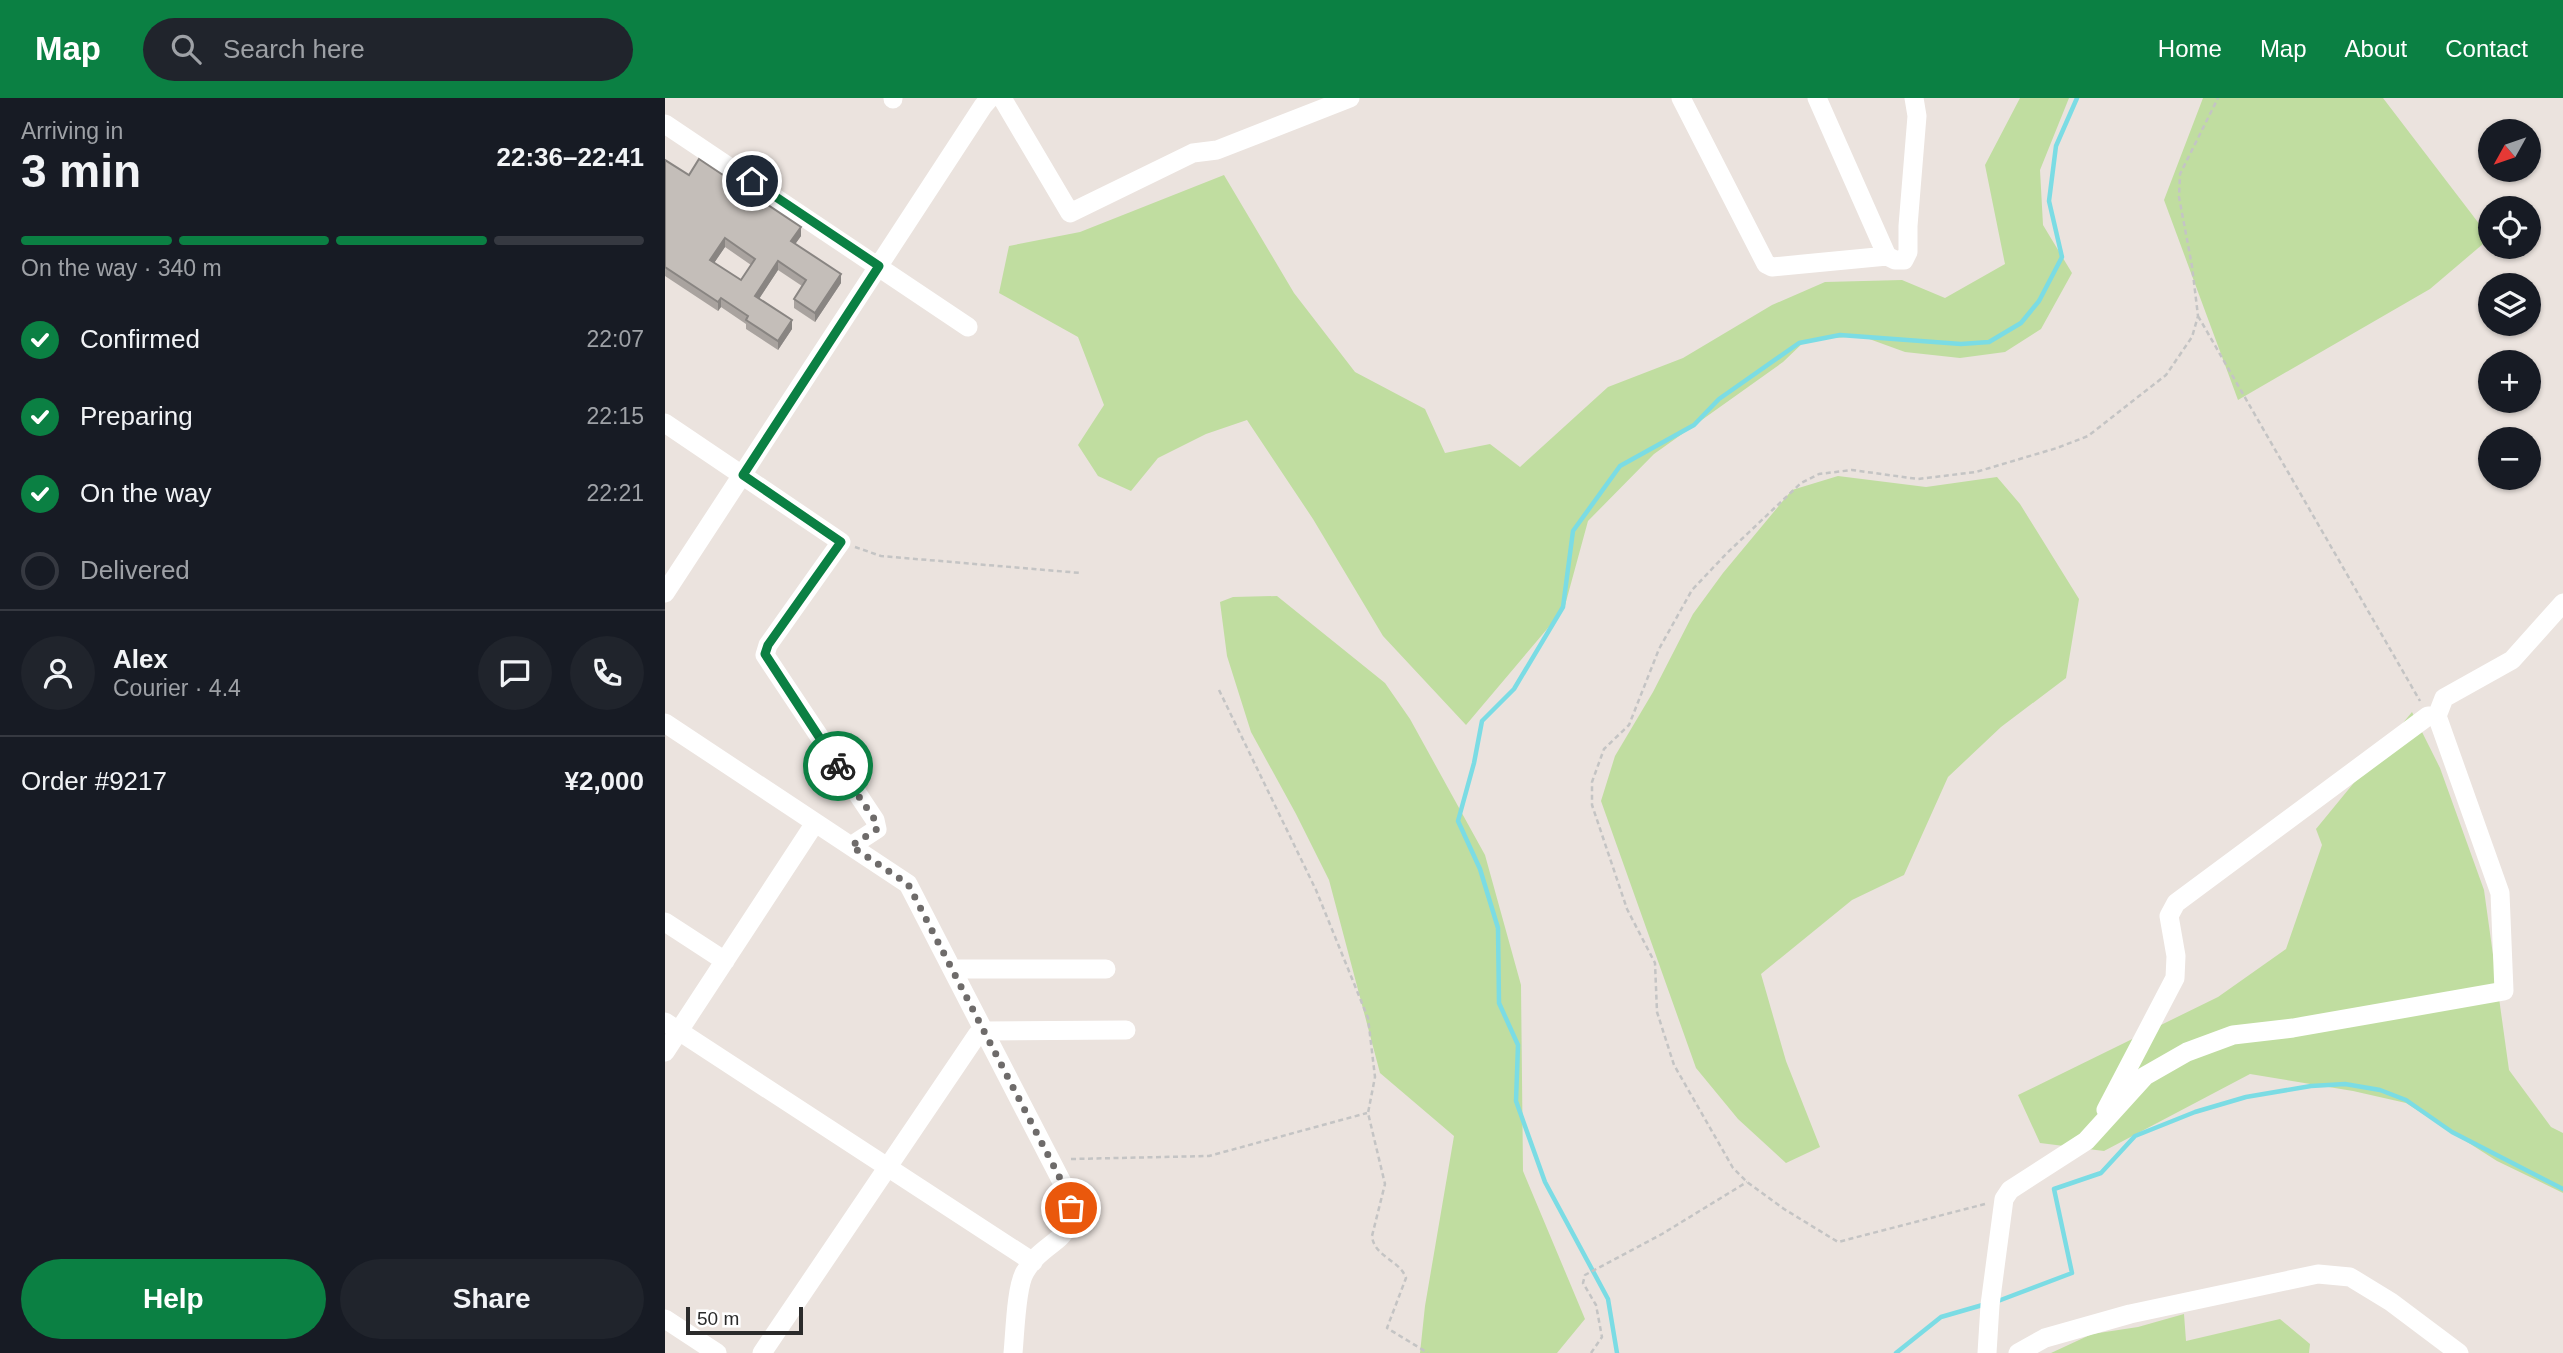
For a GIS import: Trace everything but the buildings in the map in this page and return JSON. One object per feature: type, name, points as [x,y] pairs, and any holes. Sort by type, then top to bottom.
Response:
[{"type":"street","points":[[665,593],[990,98]]},
{"type":"street","points":[[1002,98],[1070,213],[1193,153],[1217,150],[1350,98]]},
{"type":"street","points":[[1681,98],[1766,264],[1772,267],[1887,257],[1904,260],[1908,252],[1917,116],[1914,98]]},
{"type":"street","points":[[1817,98],[1887,257]]},
{"type":"street","points":[[666,126],[968,327]]},
{"type":"street","points":[[665,423],[841,542],[768,645],[765,654],[875,820],[877,829],[851,846]]},
{"type":"street","points":[[2094,1132],[2175,978],[2176,956],[2169,916],[2176,904],[2433,716],[2444,698],[2512,660],[2563,603]]},
{"type":"street","points":[[1987,1353],[1990,1305],[2004,1199],[2010,1190],[2086,1141],[2145,1076],[2187,1052],[2233,1035],[2293,1028],[2504,991],[2501,894],[2433,716]]},
{"type":"street","points":[[665,723],[908,884],[1051,1159],[1069,1200],[1069,1221],[1060,1239],[1033,1262],[1021,1281],[1013,1353]]},
{"type":"street","points":[[665,1052],[672,1027],[725,961],[815,823]]},
{"type":"street","points":[[665,922],[725,961]]},
{"type":"street","points":[[953,968],[1106,969]]},
{"type":"street","points":[[672,1027],[1033,1262]]},
{"type":"street","points":[[762,1353],[977,1035],[985,1031],[1126,1030]]},
{"type":"street","points":[[2018,1353],[2045,1338],[2130,1314],[2318,1274],[2350,1277],[2391,1302],[2459,1353]]},
{"type":"street","points":[[665,1318],[717,1353]]},
{"type":"path","points":[[2004,1199],[1838,1242],[1784,1209],[1747,1182],[1733,1168],[1674,1065],[1657,1012],[1655,963],[1627,909],[1592,805],[1592,782],[1604,750],[1629,725],[1659,649],[1692,590],[1801,483],[1819,474],[1852,470],[1918,479],[1976,472],[2057,449],[2088,436],[2166,375],[2192,337],[2198,316],[2179,197],[2180,174],[2218,98]]},
{"type":"path","points":[[2198,316],[2433,716]]},
{"type":"path","points":[[841,542],[881,556],[1081,573]]},
{"type":"path","points":[[1219,690],[1316,890],[1368,1018],[1375,1077],[1368,1113],[1385,1184],[1372,1242],[1406,1278],[1387,1328],[1428,1353]]},
{"type":"path","points":[[1051,1159],[1209,1156],[1368,1113]]},
{"type":"path","points":[[1591,1353],[1602,1337],[1596,1305],[1583,1283],[1585,1275],[1662,1234],[1747,1182]]},
{"type":"green space","points":[[2020,98],[2069,98],[2040,170],[2043,225],[2072,273],[2041,329],[2005,352],[1960,358],[1905,352],[1861,336],[1806,340],[1783,362],[1654,454],[1588,521],[1564,609],[1466,725],[1383,636],[1313,519],[1247,420],[1206,434],[1158,458],[1131,491],[1098,476],[1078,445],[1104,405],[1078,337],[999,293],[1009,246],[1080,232],[1224,175],[1294,293],[1355,372],[1425,409],[1445,453],[1490,444],[1520,467],[1608,387],[1683,358],[1772,305],[1825,282],[1902,280],[1945,298],[2005,264],[1985,165]]},
{"type":"green space","points":[[2203,98],[2383,98],[2478,222],[2478,248],[2430,289],[2238,400],[2164,200]]},
{"type":"green space","points":[[1838,476],[1926,487],[1997,477],[2020,504],[2079,599],[2066,678],[2001,727],[1948,777],[1904,875],[1852,900],[1761,974],[1786,1061],[1820,1147],[1786,1163],[1738,1119],[1696,1068],[1601,801],[1615,756],[1653,692],[1693,614],[1723,573],[1792,490]]},
{"type":"green space","points":[[1277,596],[1385,683],[1410,719],[1485,855],[1521,985],[1523,1171],[1585,1319],[1557,1353],[1420,1353],[1425,1306],[1454,1136],[1380,1073],[1329,880],[1251,732],[1227,656],[1220,602],[1233,597]]},
{"type":"green space","points":[[2412,712],[2440,768],[2484,890],[2509,1070],[2551,1127],[2563,1133],[2563,1193],[2497,1161],[2406,1103],[2353,1091],[2250,1074],[2104,1151],[2040,1143],[2018,1095],[2218,997],[2286,949],[2322,845],[2316,829]]},
{"type":"green space","points":[[2184,1314],[2186,1341],[2280,1319],[2310,1344],[2309,1353],[2051,1353],[2092,1334],[2138,1327]]},
{"type":"waterway","points":[[1617,1353],[1608,1299],[1545,1182],[1516,1101],[1518,1045],[1499,1003],[1498,928],[1480,869],[1458,821],[1482,721],[1514,689],[1563,607],[1573,531],[1620,466],[1694,425],[1719,399],[1799,343],[1840,335],[1961,344],[1989,342],[2021,323],[2039,301],[2062,257],[2049,201],[2056,146],[2077,98]]},
{"type":"waterway","points":[[1998,1301],[2072,1273],[2054,1189],[2101,1173],[2135,1136],[2195,1112],[2246,1097],[2311,1086],[2345,1084],[2380,1090],[2406,1100],[2452,1132],[2563,1189]]},
{"type":"waterway","points":[[1896,1353],[1941,1317],[1986,1304]]},
{"type":"way so far","points":[[838,766],[875,820],[877,829],[851,846],[908,884],[1064,1186],[1071,1208]]},
{"type":"route","points":[[752,181],[879,266],[743,475],[841,542],[768,645],[765,654],[838,766]]}]
